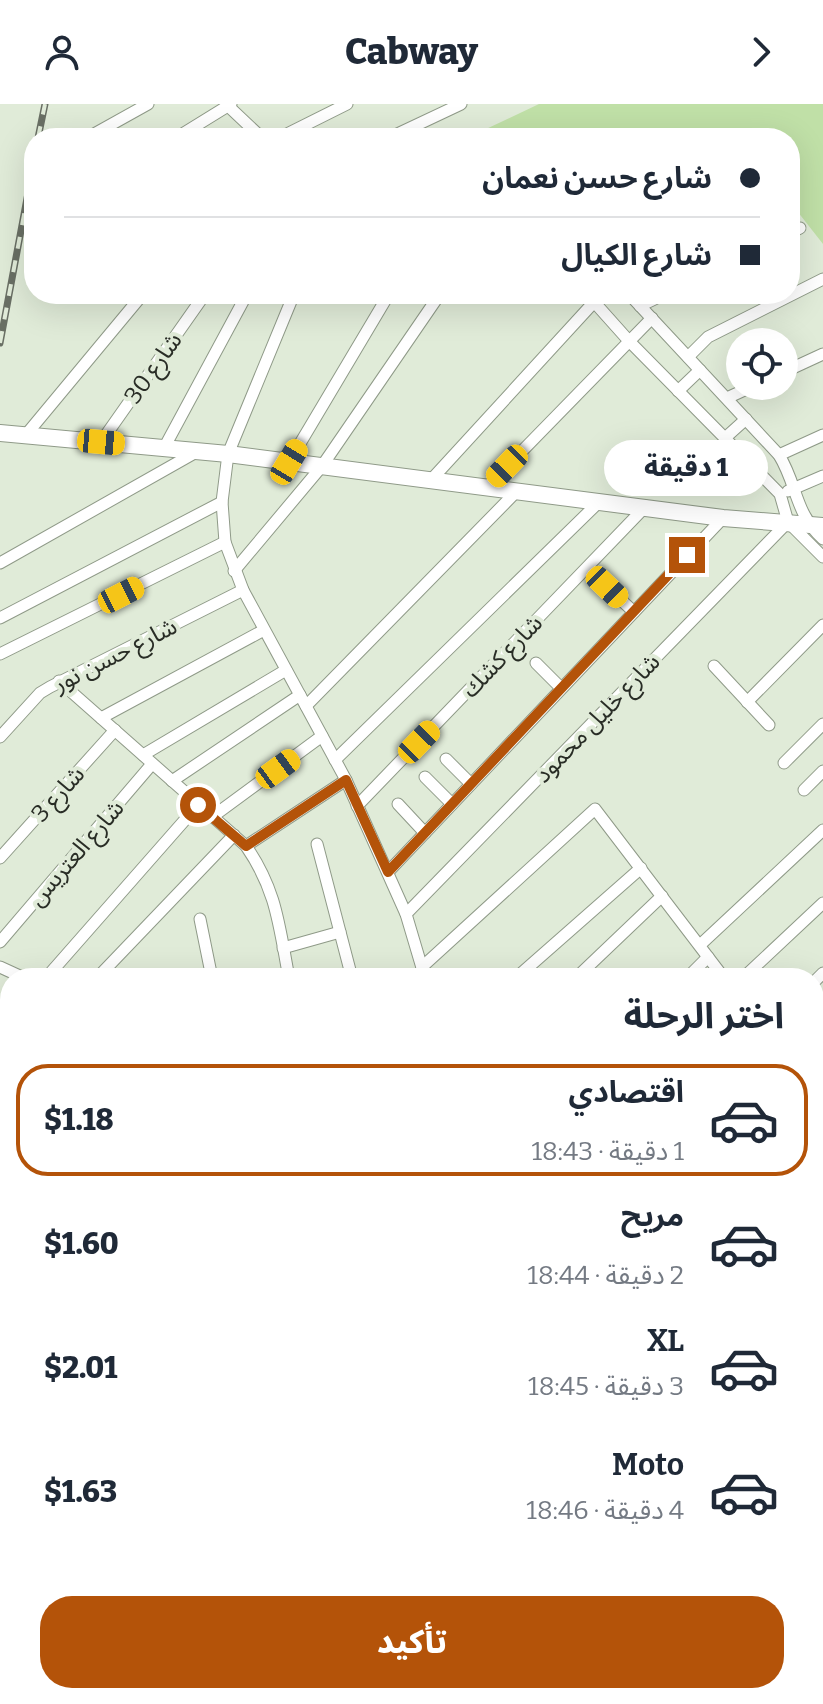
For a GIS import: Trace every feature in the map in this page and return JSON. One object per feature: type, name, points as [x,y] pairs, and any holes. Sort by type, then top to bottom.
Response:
[{"type":"main road","points":[[0,433],[228,454],[723,518],[815,525]]},
{"type":"street","points":[[105,128],[148,104]]},
{"type":"street","points":[[299,128],[347,104]]},
{"type":"street","points":[[410,128],[461,104]]},
{"type":"street","points":[[192,128],[228,105],[249,128]]},
{"type":"street","points":[[800,291],[823,279]]},
{"type":"street","points":[[25,436],[135,304]]},
{"type":"street","name":"شارع 30","points":[[101,442],[198,304]]},
{"type":"street","points":[[164,448],[242,304]]},
{"type":"street","points":[[290,304],[228,454],[222,502],[225,542],[243,590],[346,780],[406,914],[423,968]]},
{"type":"street","points":[[289,462],[383,304]]},
{"type":"street","points":[[234,571],[322,466],[433,304]]},
{"type":"street","points":[[431,480],[586,304]]},
{"type":"street","points":[[596,304],[780,494],[788,522],[823,557]]},
{"type":"street","points":[[644,304],[640,306],[726,397]]},
{"type":"street","points":[[688,357],[708,337],[773,304]]},
{"type":"street","points":[[487,487],[652,318]]},
{"type":"street","points":[[798,366],[823,354]]},
{"type":"street","points":[[678,391],[700,370]]},
{"type":"street","points":[[729,400],[779,455],[789,471],[793,489],[823,539]]},
{"type":"street","points":[[725,438],[746,419]]},
{"type":"street","points":[[779,455],[823,435]]},
{"type":"street","points":[[0,563],[198,451]]},
{"type":"street","points":[[780,494],[823,476]]},
{"type":"street","points":[[172,781],[303,700],[517,491]]},
{"type":"street","points":[[0,618],[222,502]]},
{"type":"street","points":[[335,760],[599,502]]},
{"type":"street","name":"شارع كشك","points":[[357,806],[646,506]]},
{"type":"street","points":[[388,872],[723,518]]},
{"type":"street","name":"شارع خليل محمود","points":[[406,914],[788,522]]},
{"type":"street","points":[[0,654],[225,542]]},
{"type":"street","points":[[607,587],[634,612]]},
{"type":"street","name":"شارع حسن نور","points":[[0,737],[40,693],[59,681],[243,590]]},
{"type":"street","points":[[747,702],[823,625]]},
{"type":"street","points":[[101,718],[264,630]]},
{"type":"street","points":[[536,663],[561,688]]},
{"type":"street","points":[[714,666],[769,725]]},
{"type":"street","points":[[143,755],[286,670]]},
{"type":"street","points":[[59,681],[246,846],[260,866],[273,896],[287,968]]},
{"type":"street","points":[[784,763],[823,724]]},
{"type":"street","name":"شارع 3","points":[[0,858],[115,730]]},
{"type":"street","points":[[212,817],[322,736]]},
{"type":"street","points":[[446,759],[471,784]]},
{"type":"street","name":"شارع العتريس","points":[[0,942],[152,764]]},
{"type":"street","points":[[804,790],[823,771]]},
{"type":"street","points":[[425,777],[452,804]]},
{"type":"street","points":[[246,846],[346,780]]},
{"type":"street","points":[[398,804],[425,833]]},
{"type":"street","points":[[55,968],[198,805]]},
{"type":"street","points":[[428,968],[592,810],[597,810],[716,968]]},
{"type":"street","points":[[700,945],[823,830]]},
{"type":"street","points":[[107,968],[234,835]]},
{"type":"street","points":[[317,844],[349,968]]},
{"type":"street","points":[[527,968],[641,868]]},
{"type":"street","points":[[586,968],[662,896]]},
{"type":"street","points":[[754,968],[823,903]]},
{"type":"street","points":[[200,919],[210,968]]},
{"type":"street","points":[[283,948],[340,932]]},
{"type":"street","points":[[697,968],[708,957]]},
{"type":"green space","points":[[539,104],[823,104],[823,244],[800,215],[800,128],[488,128]]},
{"type":"railway","points":[[40,128],[45,104]]},
{"type":"railway","points":[[0,343],[24,215]]},
{"type":"route","points":[[198,805],[246,846],[346,780],[388,872],[687,555]]}]
